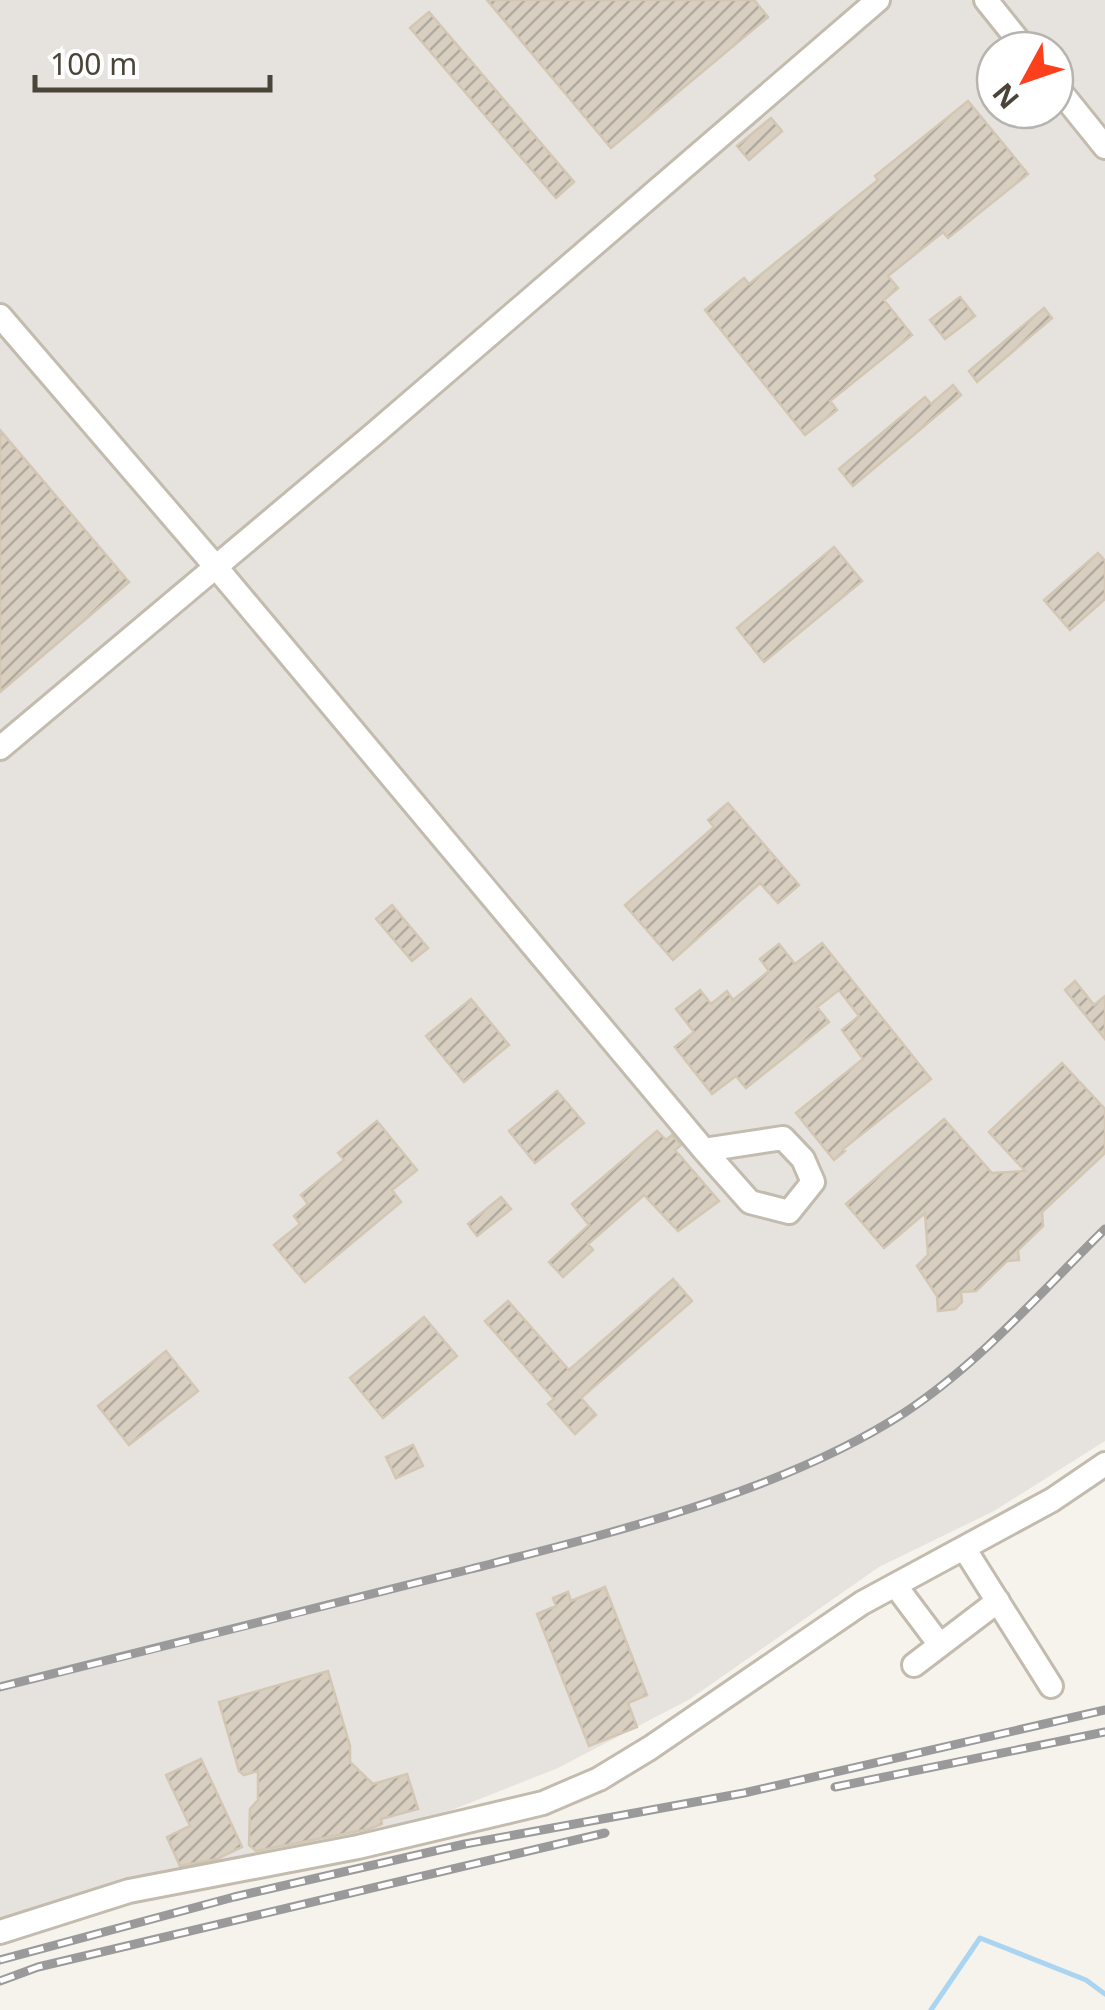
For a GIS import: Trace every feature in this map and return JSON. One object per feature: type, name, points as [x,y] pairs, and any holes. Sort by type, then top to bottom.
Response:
[{"type":"street","points":[[0,748],[878,0]]},
{"type":"street","points":[[986,0],[1010,30]]},
{"type":"street","points":[[1075,110],[1105,147]]},
{"type":"street","points":[[0,316],[216,567],[704,1150]]},
{"type":"street","points":[[0,1932],[129,1890],[358,1847],[542,1803],[599,1779],[862,1603],[1052,1500],[1105,1464]]},
{"type":"street","points":[[964,1548],[1050,1686]]},
{"type":"street","points":[[895,1585],[940,1646]]},
{"type":"street","points":[[914,1666],[998,1602]]},
{"type":"shaded area","points":[[0,0],[1105,0],[1105,1441],[994,1511],[879,1567],[690,1699],[558,1768],[358,1847],[0,1935]]},
{"type":"building","points":[[487,0],[754,0],[768,17],[611,148]]},
{"type":"building","points":[[429,12],[574,182],[556,198],[410,28]]},
{"type":"building","points":[[968,101],[975,110],[975,130],[992,130],[1028,174],[948,238],[943,232],[888,276],[898,288],[884,300],[912,335],[830,401],[837,410],[805,435],[705,310],[744,278],[749,284],[878,180],[875,176]]},
{"type":"building","points":[[771,118],[782,131],[749,160],[737,146]]},
{"type":"building","points":[[960,297],[975,316],[945,339],[930,320]]},
{"type":"building","points":[[1044,308],[1052,318],[977,382],[969,371]]},
{"type":"building","points":[[953,385],[961,395],[853,486],[839,469],[925,397],[931,404]]},
{"type":"building","points":[[0,430],[129,582],[0,692]]},
{"type":"building","points":[[834,547],[862,581],[764,662],[737,628]]},
{"type":"building","points":[[1098,553],[1105,561],[1105,599],[1070,630],[1044,600]]},
{"type":"building","points":[[728,803],[799,885],[778,903],[760,883],[673,960],[625,905],[714,827],[708,820]]},
{"type":"building","points":[[392,905],[428,948],[412,961],[376,919]]},
{"type":"building","points":[[822,943],[931,1079],[834,1160],[796,1113],[863,1059],[842,1030],[859,1016],[839,990],[817,1007],[829,1022],[746,1088],[736,1076],[712,1094],[675,1047],[694,1032],[676,1009],[700,990],[711,1004],[727,991],[733,1000],[769,971],[760,959],[779,944],[795,964]]},
{"type":"building","points":[[1075,981],[1094,1005],[1105,996],[1105,1039],[1065,990]]},
{"type":"building","points":[[471,999],[509,1045],[464,1082],[426,1036]]},
{"type":"building","points":[[1062,1063],[1105,1109],[1105,1153],[1042,1212],[1043,1226],[1018,1250],[1019,1260],[1007,1261],[976,1291],[961,1292],[962,1302],[955,1309],[938,1311],[937,1296],[917,1266],[928,1255],[925,1213],[884,1248],[846,1204],[944,1119],[992,1173],[1025,1171],[989,1132]]},
{"type":"building","points":[[557,1091],[584,1123],[535,1163],[509,1131]]},
{"type":"building","points":[[377,1121],[417,1170],[392,1190],[401,1202],[305,1282],[274,1245],[300,1224],[294,1216],[308,1204],[301,1195],[344,1160],[338,1153]]},
{"type":"building","points":[[657,1131],[666,1140],[672,1135],[681,1145],[675,1150],[719,1201],[678,1231],[644,1195],[588,1244],[593,1250],[563,1277],[549,1262],[589,1225],[572,1204]]},
{"type":"building","points":[[501,1197],[511,1209],[477,1236],[468,1224]]},
{"type":"building","points":[[673,1279],[692,1301],[581,1398],[596,1415],[575,1434],[548,1404],[554,1399],[485,1321],[508,1301],[569,1370]]},
{"type":"building","points":[[424,1317],[457,1356],[383,1418],[350,1378]]},
{"type":"building","points":[[166,1351],[198,1391],[129,1445],[98,1406]]},
{"type":"building","points":[[413,1445],[423,1466],[396,1478],[386,1457]]},
{"type":"building","points":[[605,1587],[647,1695],[628,1703],[637,1727],[589,1746],[537,1614],[556,1606],[553,1598],[568,1592],[571,1601]]},
{"type":"building","points":[[328,1671],[350,1746],[350,1762],[373,1784],[407,1774],[418,1809],[381,1819],[382,1824],[369,1829],[256,1851],[249,1845],[250,1809],[258,1800],[258,1771],[244,1775],[239,1771],[219,1702]]},
{"type":"building","points":[[201,1759],[242,1847],[217,1859],[180,1866],[167,1837],[190,1826],[166,1775]]},
{"type":"waterway","points":[[931,2010],[980,1938],[1086,1980],[1105,1994]]},
{"type":"railway","points":[[0,1687],[581,1541],[694,1507],[805,1466],[856,1441],[932,1394],[1009,1326],[1105,1229]]},
{"type":"railway","points":[[0,1960],[234,1897],[465,1844],[744,1793],[1105,1710]]},
{"type":"railway","points":[[835,1787],[1105,1732]]},
{"type":"railway","points":[[0,1981],[38,1967],[605,1833]]}]
